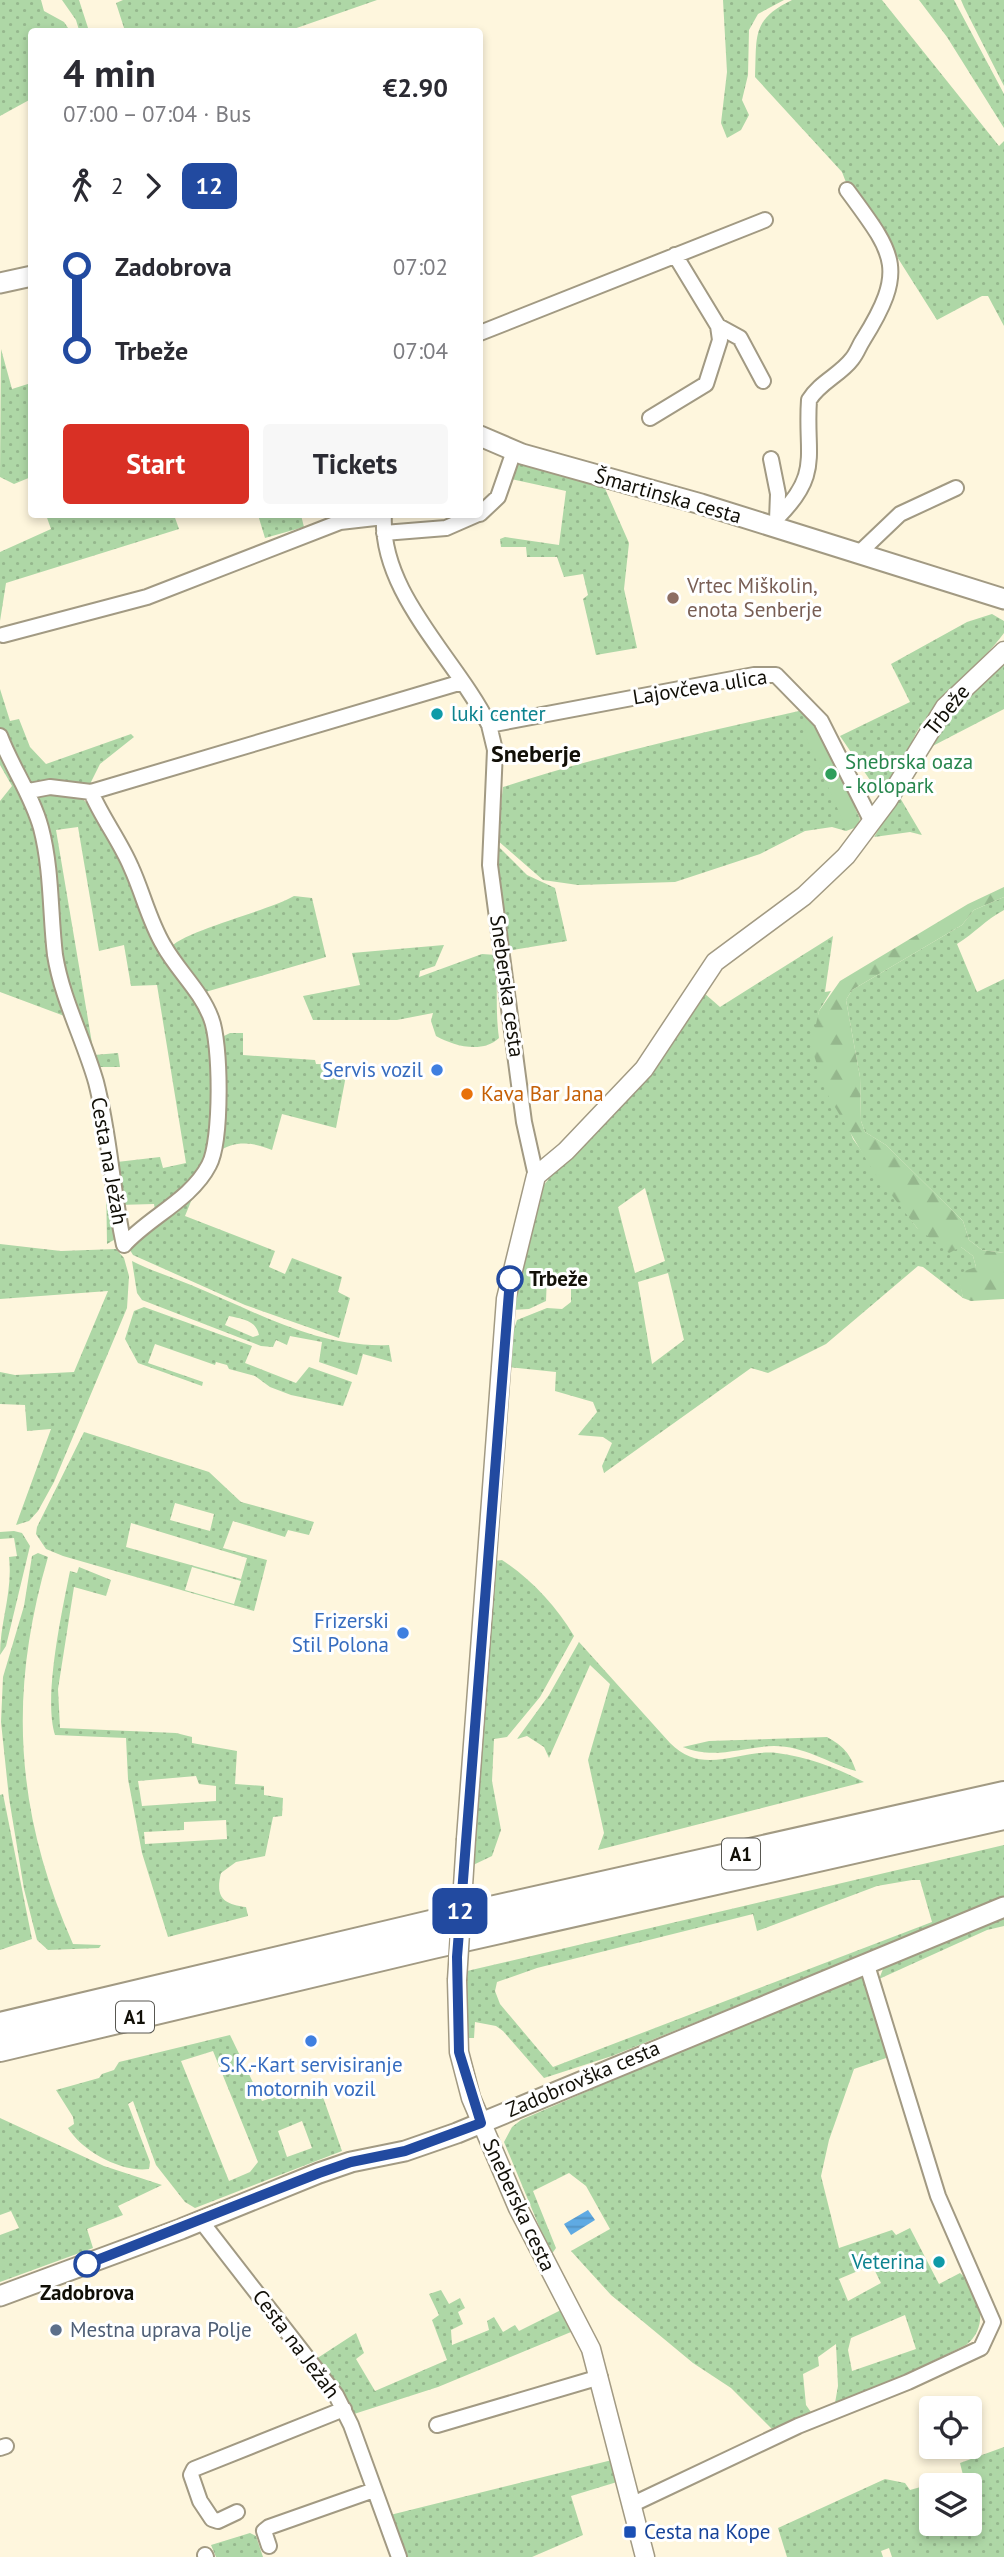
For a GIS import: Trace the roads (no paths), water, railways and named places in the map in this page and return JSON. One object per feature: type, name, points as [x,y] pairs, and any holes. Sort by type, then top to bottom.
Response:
[{"type":"highway","name":"A1","points":[[0,2025],[477,1912],[1004,1794]]},
{"type":"highway","name":"A1","points":[[0,2049],[406,1953],[1004,1817]]},
{"type":"main road","points":[[0,283],[28,277]]},
{"type":"main road","name":"Šmartinska cesta","points":[[483,437],[514,452],[776,522],[857,555],[1004,598]]},
{"type":"main road","name":"Zadobrovška cesta","points":[[0,2296],[201,2221],[319,2173],[351,2162],[405,2151],[481,2123],[1004,1907]]},
{"type":"street","points":[[776,522],[798,496],[808,476],[810,400],[815,391],[853,358],[888,296],[891,268],[885,246],[847,190]]},
{"type":"street","points":[[483,332],[765,220]]},
{"type":"street","points":[[650,418],[706,384],[720,340],[718,327],[675,255]]},
{"type":"street","points":[[718,327],[740,338],[763,381]]},
{"type":"street","points":[[483,510],[498,497],[514,452]]},
{"type":"street","points":[[771,459],[776,522]]},
{"type":"street","points":[[857,555],[900,514],[956,488]]},
{"type":"street","name":"Sneberska cesta","points":[[3,635],[147,597],[340,522],[369,518]]},
{"type":"street","name":"Sneberska cesta","points":[[384,518],[385,546],[394,575],[489,725],[495,750],[491,865],[524,1122],[536,1176],[506,1299],[457,1980],[459,2052],[481,2123],[534,2243],[586,2339],[600,2378],[646,2557]]},
{"type":"street","points":[[384,533],[446,528],[470,518]]},
{"type":"street","name":"Trbeže","points":[[536,1176],[566,1151],[644,1069],[715,962],[811,890],[846,856],[872,822],[945,707],[1004,651]]},
{"type":"street","name":"Lajovčeva ulica","points":[[489,725],[754,675],[776,675],[821,721],[872,822]]},
{"type":"street","points":[[29,791],[50,787],[91,792],[462,682]]},
{"type":"street","name":"Cesta na Ježah","points":[[0,736],[6,754],[29,791],[41,830],[51,887],[55,957],[96,1083],[109,1143],[124,1245],[146,1223],[184,1195],[209,1165],[216,1146],[218,1118],[216,1033],[202,1000],[157,933],[133,871],[91,792]]},
{"type":"street","points":[[631,2505],[798,2426],[908,2382],[981,2348],[998,2320],[938,2196],[866,1962]]},
{"type":"street","name":"Cesta na Ježah","points":[[201,2221],[307,2355],[344,2409],[399,2557]]},
{"type":"street","points":[[438,2425],[600,2378]]},
{"type":"street","points":[[237,2512],[218,2521],[212,2519],[192,2485],[191,2475],[194,2469],[344,2409]]},
{"type":"street","points":[[269,2546],[264,2532],[269,2527],[374,2490]]},
{"type":"water","points":[[588,2210],[595,2220],[571,2235],[564,2224]]},
{"type":"place","name":"Vrtec Miškolin, enota Senberje","points":[[673,598]]},
{"type":"place","name":"luki center","points":[[437,714]]},
{"type":"place","name":"Snebrska oaza - kolopark","points":[[831,774]]},
{"type":"place","name":"Servis vozil","points":[[437,1070]]},
{"type":"place","name":"Kava Bar Jana","points":[[467,1094]]},
{"type":"place","name":"Trbeže","points":[[510,1279]]},
{"type":"place","name":"Frizerski Stil Polona","points":[[403,1633]]},
{"type":"place","name":"S.K.-Kart servisiranje motornih vozil","points":[[311,2041]]},
{"type":"place","name":"Veterina","points":[[939,2262]]},
{"type":"place","name":"Zadobrova","points":[[87,2264]]},
{"type":"place","name":"Mestna uprava Polje","points":[[56,2330]]},
{"type":"place","name":"Cesta na Kope","points":[[630,2532]]},
{"type":"district","name":"Sneberje","points":[[536,754]]}]
